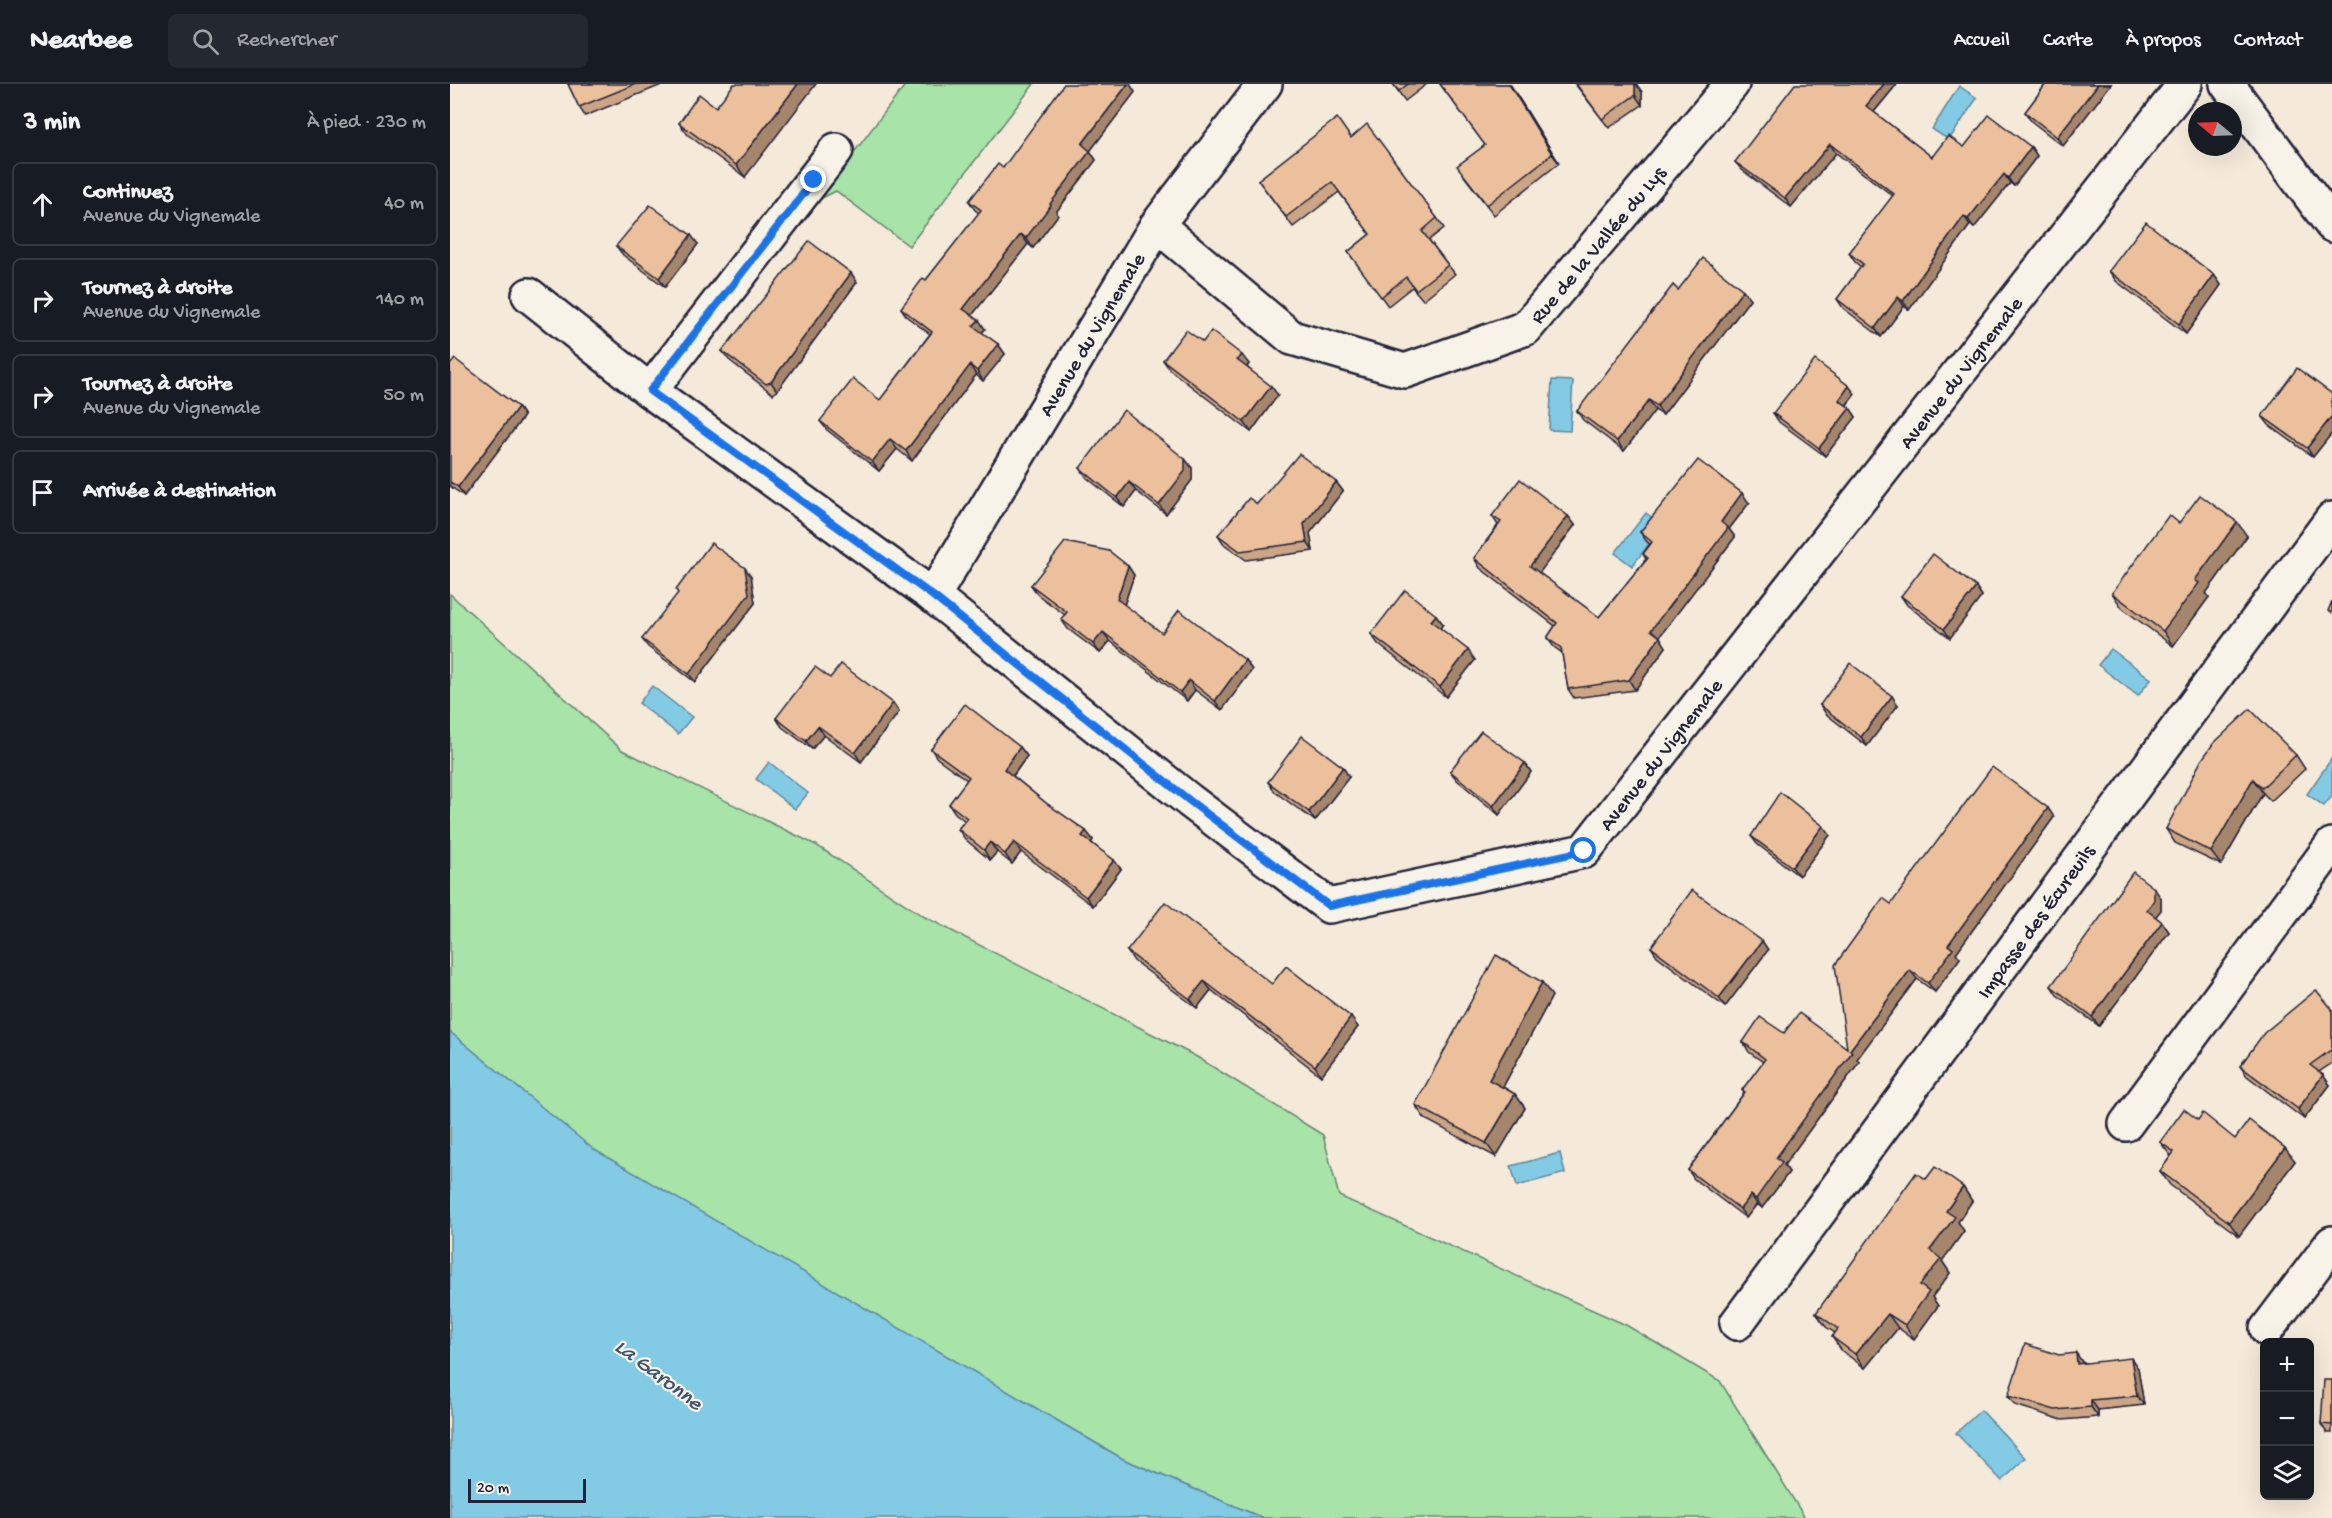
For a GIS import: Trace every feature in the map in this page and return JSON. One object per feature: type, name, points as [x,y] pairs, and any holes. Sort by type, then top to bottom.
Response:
[{"type":"street","name":"Avenue du Vignemale","points":[[933,596],[1157,225],[1265,84]]},
{"type":"street","name":"Rue de la Vallée du Lys","points":[[1157,225],[1292,338],[1405,371],[1526,328],[1732,84]]},
{"type":"street","name":"Avenue du Vignemale","points":[[529,294],[650,391],[933,596],[1197,806],[1329,906],[1584,851],[2185,84]]},
{"type":"street","points":[[2227,84],[2332,225]]},
{"type":"street","points":[[650,391],[836,150]]},
{"type":"street","name":"Impasse des Écureuils","points":[[1737,1323],[2332,519]]},
{"type":"street","points":[[2126,1124],[2332,845]]},
{"type":"street","points":[[2267,1329],[2332,1243]]},
{"type":"green space","points":[[906,84],[1034,84],[909,246],[836,191],[818,200]]},
{"type":"green space","points":[[450,594],[622,750],[816,845],[923,916],[1197,1057],[1323,1135],[1339,1196],[1626,1325],[1720,1381],[1805,1518],[1263,1518],[1123,1459],[592,1149],[450,1032]]},
{"type":"water","points":[[1959,86],[1977,98],[1949,140],[1932,129]]},
{"type":"water","points":[[1552,380],[1573,381],[1570,431],[1549,430]]},
{"type":"water","points":[[1646,513],[1663,526],[1632,566],[1615,553]]},
{"type":"water","points":[[2111,649],[2151,679],[2138,696],[2098,665]]},
{"type":"water","points":[[652,686],[692,717],[678,734],[639,703]]},
{"type":"water","points":[[2332,758],[2332,796],[2324,806],[2307,794]]},
{"type":"water","points":[[769,762],[808,793],[795,809],[756,779]]},
{"type":"water","name":"La Garonne","points":[[450,1032],[593,1149],[1123,1459],[1263,1518],[450,1518]]},
{"type":"water","points":[[1560,1153],[1565,1173],[1517,1186],[1511,1166]]},
{"type":"water","points":[[1981,1410],[2026,1458],[2002,1481],[1956,1433]]},
{"type":"building","points":[[568,84],[636,84],[579,107]]},
{"type":"building","points":[[734,84],[798,84],[736,165],[679,123],[699,94],[716,107]]},
{"type":"building","points":[[1064,84],[1128,84],[1082,144],[1090,151],[1051,205],[1026,238],[1021,234],[963,309],[979,320],[973,326],[998,344],[977,371],[970,365],[906,451],[890,439],[872,462],[820,421],[853,379],[880,400],[932,332],[901,308],[923,278],[926,280],[981,210],[969,201],[998,164],[1003,168]]},
{"type":"building","points":[[1393,84],[1408,84],[1399,91]]},
{"type":"building","points":[[1440,84],[1509,84],[1552,154],[1487,205],[1457,166],[1485,145]]},
{"type":"building","points":[[1576,84],[1635,84],[1635,95],[1602,119]]},
{"type":"building","points":[[1795,84],[1884,84],[1866,106],[1932,157],[1948,136],[1964,147],[1989,115],[2031,147],[2008,178],[2004,174],[1968,219],[1964,216],[1903,301],[1898,297],[1875,328],[1837,299],[1863,264],[1849,253],[1894,194],[1830,144],[1785,198],[1735,162]]},
{"type":"building","points":[[2046,84],[2098,84],[2057,137],[2025,112]]},
{"type":"building","points":[[1337,118],[1351,138],[1367,124],[1437,218],[1422,231],[1448,265],[1416,290],[1406,277],[1381,297],[1348,252],[1370,234],[1332,182],[1286,217],[1258,180]]},
{"type":"building","points":[[650,205],[691,235],[659,278],[616,246]]},
{"type":"building","points":[[2146,222],[2214,275],[2179,324],[2109,271]]},
{"type":"building","points":[[809,241],[851,273],[771,382],[766,384],[722,351]]},
{"type":"building","points":[[1703,258],[1743,290],[1657,406],[1649,400],[1617,441],[1577,411],[1673,285],[1678,290]]},
{"type":"building","points":[[1186,330],[1203,342],[1211,331],[1242,355],[1237,360],[1271,386],[1244,422],[1163,360]]},
{"type":"building","points":[[455,359],[518,407],[458,487],[450,482],[450,365]]},
{"type":"building","points":[[1815,360],[1849,386],[1839,400],[1850,408],[1819,448],[1773,413]]},
{"type":"building","points":[[2297,368],[2332,394],[2332,416],[2307,448],[2262,416]]},
{"type":"building","points":[[1124,410],[1185,459],[1185,471],[1159,505],[1129,482],[1117,498],[1080,468]]},
{"type":"building","points":[[1299,454],[1336,482],[1304,524],[1307,542],[1240,551],[1218,535],[1249,498],[1257,504]]},
{"type":"building","points":[[1698,460],[1742,493],[1721,522],[1728,528],[1651,630],[1660,637],[1629,680],[1568,689],[1561,648],[1547,638],[1557,623],[1474,558],[1501,522],[1492,516],[1520,479],[1568,516],[1530,566],[1599,617],[1648,558],[1643,554],[1652,542],[1640,532]]},
{"type":"building","points":[[2200,495],[2237,522],[2195,580],[2199,583],[2163,631],[2112,593],[2169,515],[2179,523]]},
{"type":"building","points":[[1065,542],[1109,551],[1128,566],[1117,599],[1162,633],[1179,610],[1245,660],[1215,701],[1189,680],[1180,692],[1103,632],[1093,644],[1061,619],[1067,612],[1031,585]]},
{"type":"building","points":[[711,543],[745,568],[749,594],[689,674],[642,639],[678,593],[676,590]]},
{"type":"building","points":[[1933,554],[1976,587],[1944,629],[1901,596]]},
{"type":"building","points":[[1405,590],[1436,615],[1431,621],[1468,650],[1440,687],[1371,634]]},
{"type":"building","points":[[2332,601],[2332,613],[2328,611]]},
{"type":"building","points":[[1850,663],[1892,696],[1861,737],[1820,705]]},
{"type":"building","points":[[841,664],[893,703],[855,753],[818,726],[806,741],[776,718],[815,667],[830,678]]},
{"type":"building","points":[[965,704],[1020,747],[1004,769],[1086,831],[1082,836],[1114,860],[1086,897],[1014,842],[1005,854],[990,842],[984,850],[958,829],[967,818],[949,804],[969,777],[931,749]]},
{"type":"building","points":[[2250,709],[2296,755],[2262,788],[2253,779],[2211,852],[2166,829],[2201,761],[2213,744]]},
{"type":"building","points":[[1481,731],[1525,763],[1493,806],[1450,771]]},
{"type":"building","points":[[1302,736],[1343,767],[1309,812],[1268,782]]},
{"type":"building","points":[[1992,767],[2048,808],[1948,945],[1953,949],[1928,983],[1910,970],[1850,1050],[1852,1052],[1776,1158],[1782,1162],[1756,1199],[1751,1195],[1740,1209],[1688,1170],[1745,1092],[1742,1090],[1765,1059],[1743,1042],[1760,1017],[1784,1033],[1799,1013],[1847,1048],[1835,965],[1883,898],[1891,904]]},
{"type":"building","points":[[1780,792],[1823,826],[1792,867],[1751,836]]},
{"type":"building","points":[[2133,872],[2154,888],[2154,900],[2147,910],[2162,922],[2092,1017],[2051,986]]},
{"type":"building","points":[[1692,890],[1762,941],[1719,998],[1651,947]]},
{"type":"building","points":[[1165,902],[1272,984],[1286,966],[1351,1017],[1315,1066],[1204,981],[1190,999],[1127,951]]},
{"type":"building","points":[[1496,955],[1542,982],[1489,1080],[1515,1094],[1486,1143],[1415,1105]]},
{"type":"building","points":[[2316,990],[2332,1009],[2332,1049],[2310,1065],[2323,1075],[2298,1109],[2240,1066],[2264,1033]]},
{"type":"building","points":[[2184,1109],[2198,1120],[2203,1113],[2235,1139],[2249,1120],[2285,1148],[2229,1222],[2160,1171],[2174,1152],[2160,1142]]},
{"type":"building","points":[[1935,1167],[1963,1187],[1946,1211],[1955,1217],[1930,1250],[1941,1259],[1920,1285],[1929,1292],[1905,1325],[1888,1314],[1855,1354],[1832,1337],[1838,1329],[1816,1313],[1916,1173],[1926,1179]]},
{"type":"building","points":[[2025,1344],[2059,1355],[2076,1353],[2077,1364],[2131,1358],[2137,1396],[2091,1400],[2091,1407],[2055,1410],[2008,1396]]},
{"type":"building","points":[[2324,1380],[2332,1380],[2332,1425],[2321,1424]]},
{"type":"route","points":[[814,180],[650,391],[933,596],[1190,801],[1329,906],[1584,851]]}]
